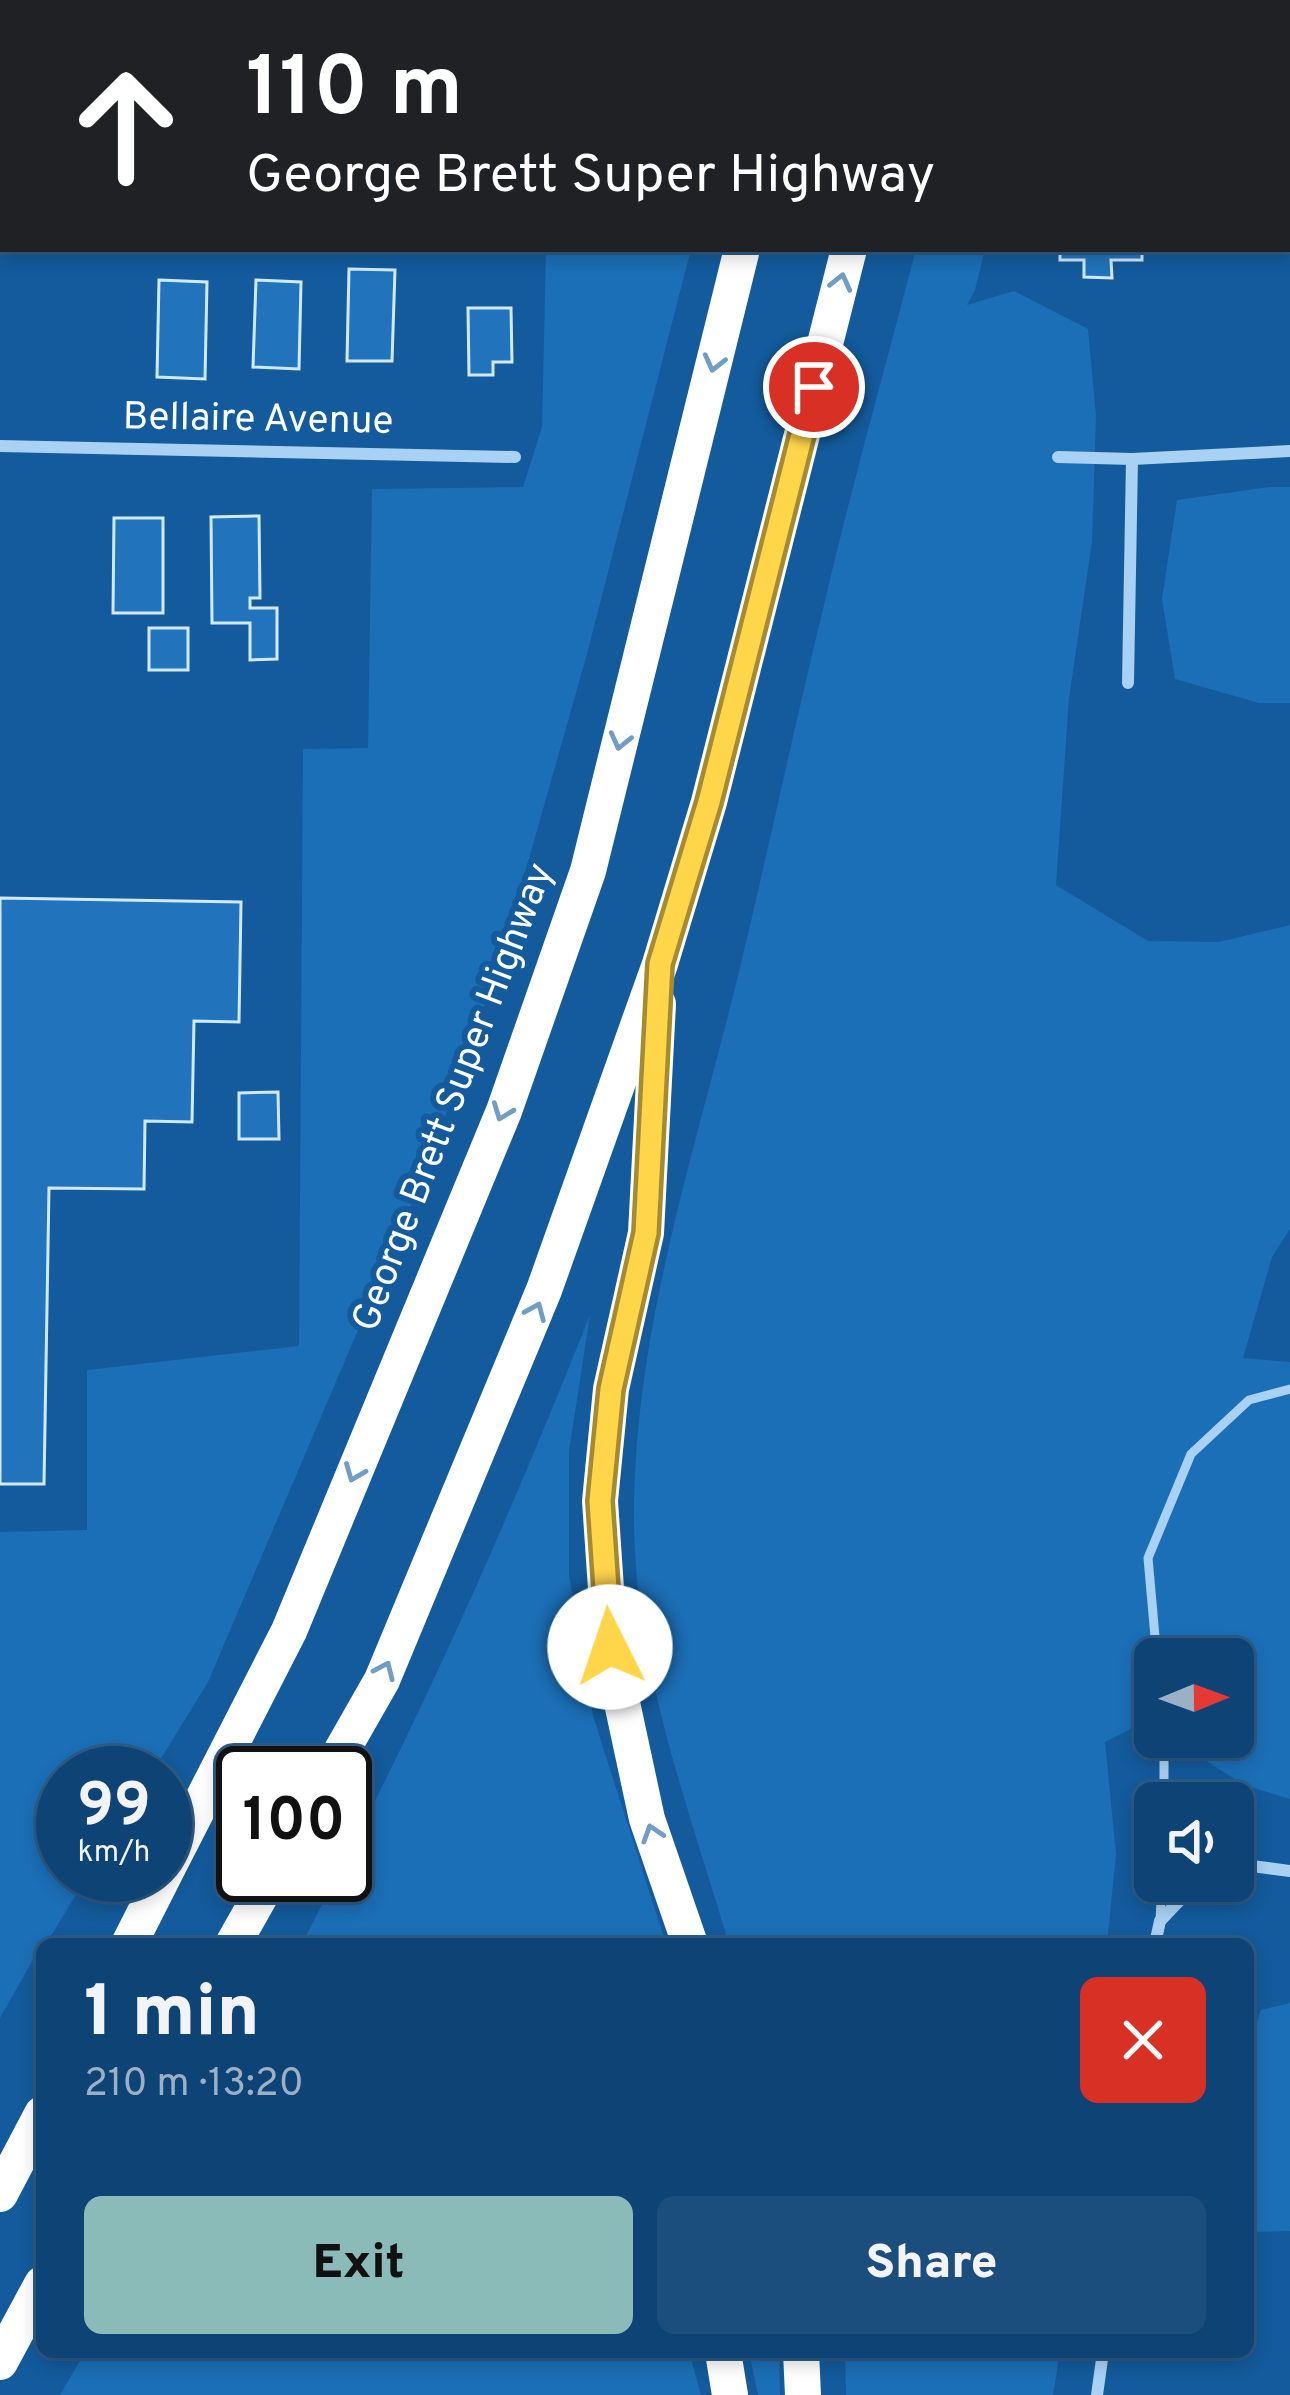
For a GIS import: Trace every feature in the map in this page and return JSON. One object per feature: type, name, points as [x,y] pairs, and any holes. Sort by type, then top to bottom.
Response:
[{"type":"highway","name":"George Brett Super Highway","points":[[192,1820],[289,1631],[519,1067],[588,871],[741,252]]},
{"type":"highway","points":[[344,1746],[382,1680],[544,1290],[660,964],[709,802],[848,252]]},
{"type":"highway","points":[[660,964],[646,1233],[611,1389],[600,1501],[610,1647],[647,1819],[687,1938]]},
{"type":"highway","name":"George Brett Super Highway","points":[[132,1938],[150,1902]]},
{"type":"highway","points":[[236,1938],[257,1902]]},
{"type":"highway","points":[[4,2187],[36,2126]]},
{"type":"highway","points":[[0,2362],[35,2295]]},
{"type":"highway","points":[[724,2358],[730,2395]]},
{"type":"highway","points":[[801,2358],[803,2395]]},
{"type":"street","name":"Bellaire Avenue","points":[[0,446],[515,457]]},
{"type":"street","points":[[1058,458],[1290,452]]},
{"type":"street","points":[[1128,683],[1132,459]]},
{"type":"street","points":[[1254,1866],[1290,1870]]},
{"type":"street","points":[[1156,1938],[1160,1921],[1178,1902]]},
{"type":"street","points":[[1097,2395],[1102,2358]]},
{"type":"lane","points":[[1155,1638],[1148,1558],[1191,1454],[1249,1400],[1290,1389]]},
{"type":"lane","points":[[1160,1921],[1161,1902]]},
{"type":"shaded area","points":[[546,252],[690,252],[587,654],[500,961],[425,1173],[208,1682],[169,1746],[36,1746],[36,1902],[72,1902],[50,1938],[36,1938],[36,1955],[0,2018],[0,1532],[87,1530],[87,1370],[299,1346],[303,749],[368,748],[372,489],[523,487],[542,427]]},
{"type":"shaded area","points":[[915,252],[984,252],[967,305],[1014,291],[1088,329],[1096,416],[1092,542],[1069,698],[1056,885],[1148,941],[1219,942],[1290,925],[1290,1229],[1272,1257],[1243,1358],[1290,1362],[1290,1799],[1254,1788],[1254,1782],[1239,1782],[1202,1758],[1254,1758],[1254,1638],[1134,1638],[1134,1728],[1105,1742],[1116,1854],[1108,1938],[727,1938],[666,1736],[644,1629],[634,1521],[643,1383],[655,1315],[834,564]]},
{"type":"shaded area","points":[[1290,487],[1290,703],[1259,703],[1175,679],[1162,599],[1177,500]]},
{"type":"shaded area","points":[[590,1315],[569,1451],[569,1575],[593,1716],[664,1938],[305,1938],[323,1902],[372,1902],[372,1806],[474,1590]]},
{"type":"shaded area","points":[[1290,2003],[1290,2231],[1254,2232],[1254,2030],[1261,2010]]},
{"type":"shaded area","points":[[82,2358],[691,2358],[701,2395],[60,2395]]},
{"type":"shaded area","points":[[750,2358],[779,2358],[780,2395],[758,2395]]},
{"type":"shaded area","points":[[845,2358],[1059,2358],[1053,2395],[846,2395]]},
{"type":"building","points":[[1060,252],[1142,252],[1142,260],[1111,260],[1112,278],[1084,277],[1084,260],[1060,260]]},
{"type":"building","points":[[349,269],[395,270],[392,361],[347,361]]},
{"type":"building","points":[[159,280],[207,282],[205,379],[157,377]]},
{"type":"building","points":[[256,280],[301,282],[299,369],[253,367]]},
{"type":"building","points":[[468,308],[511,308],[512,362],[493,362],[493,375],[469,375]]},
{"type":"building","points":[[259,516],[260,598],[250,598],[250,608],[277,608],[277,659],[250,660],[250,623],[212,623],[211,517]]},
{"type":"building","points":[[114,518],[163,518],[163,613],[113,613]]},
{"type":"building","points":[[149,628],[188,628],[188,670],[149,670]]},
{"type":"building","points":[[0,898],[241,902],[239,1022],[194,1021],[192,1122],[145,1121],[144,1189],[49,1188],[44,1484],[0,1484]]},
{"type":"building","points":[[278,1092],[279,1139],[239,1139],[239,1093]]},
{"type":"route","points":[[610,1647],[600,1501],[611,1389],[646,1233],[660,964],[709,802],[814,387]]}]
